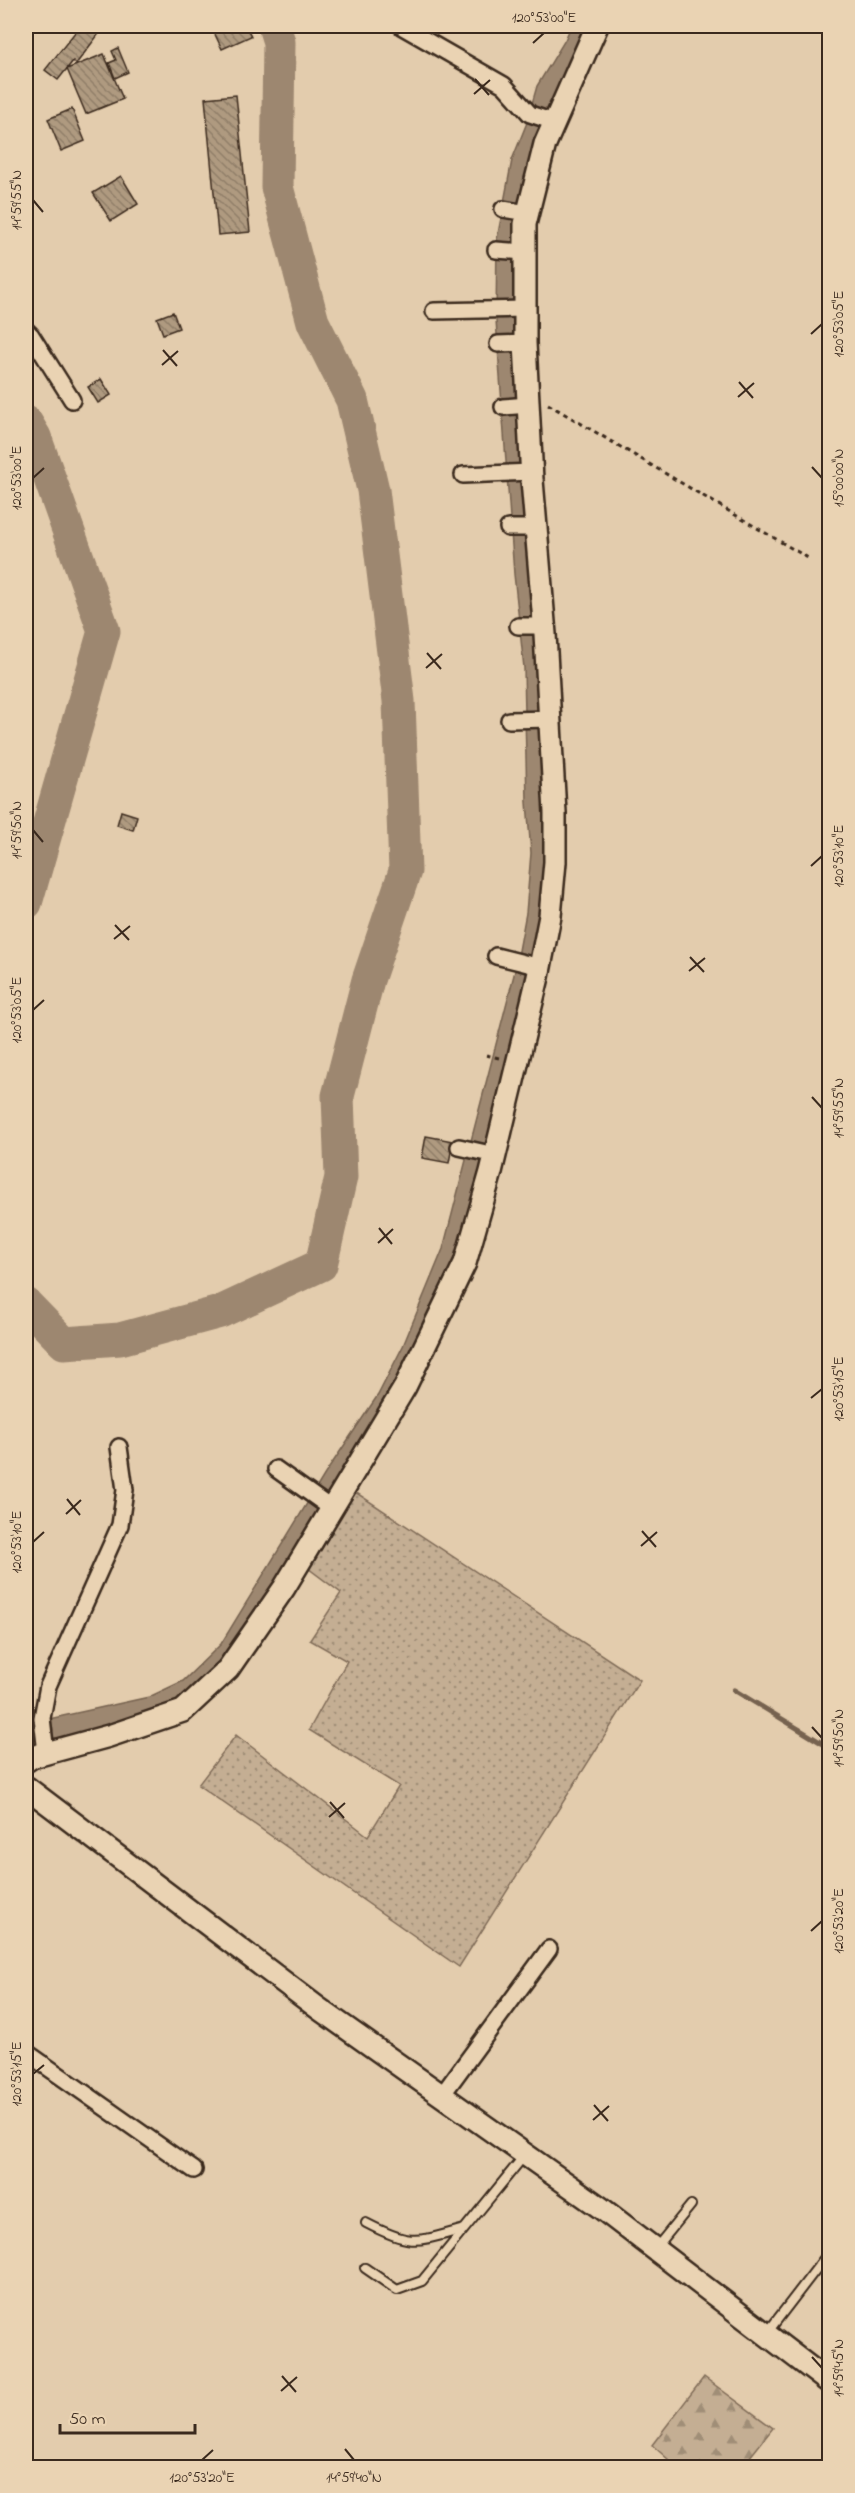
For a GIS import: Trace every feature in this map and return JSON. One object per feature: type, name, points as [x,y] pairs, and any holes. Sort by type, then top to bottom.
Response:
[{"type":"street","points":[[401,26],[504,85],[530,114],[550,122]]},
{"type":"street","points":[[26,1761],[46,1749],[109,1736],[183,1711],[228,1669],[243,1649],[405,1387],[465,1263],[550,916],[555,862],[555,813],[532,528],[521,252],[516,211],[545,144],[550,122],[597,26]]},
{"type":"street","points":[[496,250],[521,252]]},
{"type":"street","points":[[434,311],[522,309]]},
{"type":"street","points":[[26,330],[72,400]]},
{"type":"street","points":[[498,344],[523,343]]},
{"type":"street","points":[[503,407],[527,401]]},
{"type":"street","points":[[463,475],[529,472]]},
{"type":"street","points":[[508,528],[532,528]]},
{"type":"street","points":[[518,626],[541,626]]},
{"type":"street","points":[[509,720],[547,719]]},
{"type":"street","points":[[496,956],[537,965]]},
{"type":"street","points":[[459,1147],[491,1154]]},
{"type":"street","points":[[46,1749],[42,1718],[48,1686],[120,1525],[125,1490],[119,1447]]},
{"type":"street","points":[[276,1469],[329,1508]]},
{"type":"street","points":[[26,1719],[42,1718]]},
{"type":"street","points":[[26,1787],[318,2008],[656,2250],[830,2383]]},
{"type":"street","points":[[442,2095],[549,1949]]},
{"type":"street","points":[[26,2052],[194,2170]]},
{"type":"lane","points":[[365,2268],[397,2290],[422,2281],[525,2155]]},
{"type":"lane","points":[[656,2250],[691,2205]]},
{"type":"lane","points":[[366,2223],[395,2238],[413,2242],[464,2229]]},
{"type":"lane","points":[[766,2334],[830,2251]]},
{"type":"path","points":[[527,401],[808,558]]},
{"type":"green space","points":[[352,1490],[640,1680],[459,1967],[198,1785],[236,1735],[368,1836],[399,1786],[309,1730],[347,1661],[310,1640],[341,1593],[304,1565]]},
{"type":"green space","points":[[704,2377],[773,2428],[742,2467],[677,2467],[652,2445]]},
{"type":"shaded area","points":[[571,26],[590,26],[532,165],[546,897],[471,1222],[414,1357],[241,1642],[176,1706],[56,1744],[26,1746],[26,1724],[149,1697],[183,1681],[221,1644],[325,1474],[378,1395],[403,1346],[443,1249],[516,967],[526,913],[531,853],[527,802],[524,668],[514,574],[496,320],[497,239],[512,160],[526,125],[537,86]]},
{"type":"building","points":[[80,26],[104,27],[76,64],[73,61],[58,80],[45,70]]},
{"type":"building","points":[[211,26],[246,26],[251,36],[222,49]]},
{"type":"building","points":[[118,48],[128,72],[115,78],[109,63],[116,60],[112,51]]},
{"type":"building","points":[[104,54],[123,99],[86,114],[67,69]]},
{"type":"building","points":[[236,95],[250,232],[218,235],[205,98]]},
{"type":"building","points":[[72,109],[85,141],[61,151],[48,119]]},
{"type":"building","points":[[121,176],[138,204],[111,221],[93,193]]},
{"type":"building","points":[[173,312],[179,328],[163,334],[157,318]]},
{"type":"building","points":[[101,379],[111,395],[98,403],[88,387]]},
{"type":"building","points":[[121,811],[137,816],[133,830],[117,825]]},
{"type":"building","points":[[426,1136],[453,1141],[449,1163],[422,1158]]},
{"type":"waterway","points":[[26,1304],[64,1343],[120,1339],[220,1312],[321,1265],[341,1177],[338,1096],[368,980],[405,871],[399,701],[373,490],[352,400],[313,322],[277,187],[279,42],[274,26]]},
{"type":"waterway","points":[[26,422],[35,437],[104,631],[26,903]]},
{"type":"waterway","points":[[734,1690],[830,1748]]}]
